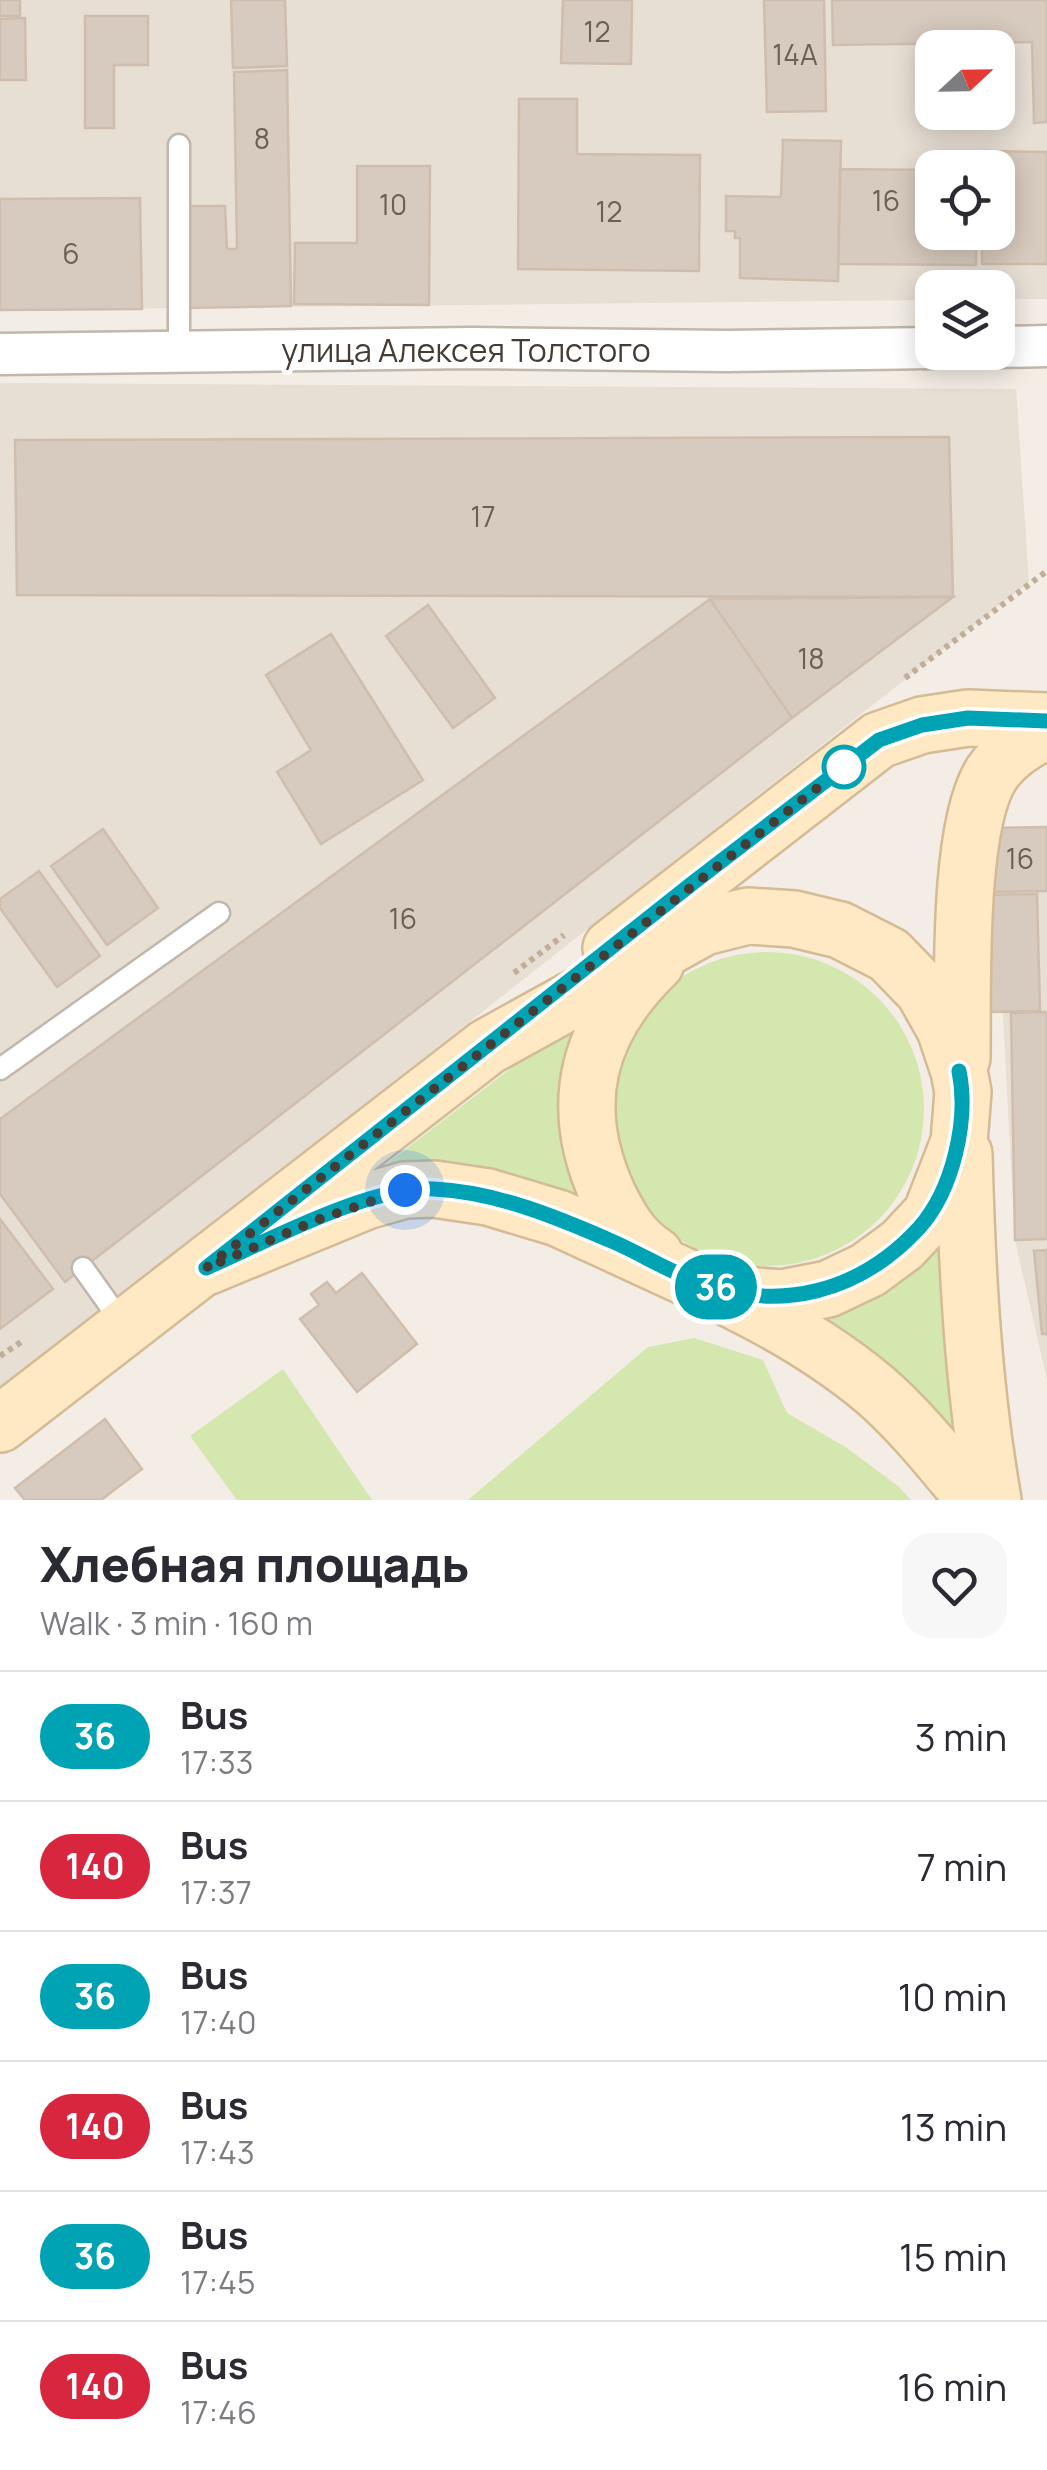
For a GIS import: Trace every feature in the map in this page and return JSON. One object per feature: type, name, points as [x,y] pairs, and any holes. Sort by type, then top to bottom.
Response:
[{"type":"main road","points":[[10,1410],[206,1268],[879,740],[922,725],[968,718],[1047,721]]},
{"type":"main road","points":[[993,1500],[972,1322],[963,1092],[966,910],[974,820],[992,774],[1024,743],[1047,730]]},
{"type":"main road","points":[[487,1047],[704,927],[748,916],[840,930],[889,956],[923,990],[945,1028],[963,1092],[958,1142],[931,1214],[902,1245],[868,1270],[828,1289],[782,1298],[756,1296],[699,1283],[646,1249],[622,1225],[592,1152],[586,1115],[588,1077],[599,1040],[616,1007],[664,956],[704,927]]},
{"type":"main road","points":[[206,1268],[366,1201],[405,1190],[434,1188],[488,1197],[558,1218],[699,1283],[810,1343],[903,1416],[975,1500]]},
{"type":"street","points":[[1015,347],[1047,346]]},
{"type":"street","name":"улица Алексея Толстого","points":[[0,354],[472,348],[915,348]]},
{"type":"lane","points":[[179,146],[179,352]]},
{"type":"lane","points":[[0,1070],[220,913]]},
{"type":"lane","points":[[82,1268],[126,1328]]},
{"type":"path","points":[[904,678],[1047,571]]},
{"type":"path","points":[[509,977],[572,930]]},
{"type":"path","points":[[0,1356],[29,1337]]},
{"type":"shaded area","points":[[0,0],[1047,0],[1047,299],[1015,299],[1015,270],[915,270],[915,300],[0,310]]},
{"type":"shaded area","points":[[0,383],[1016,389],[1029,582],[0,1391]]},
{"type":"shaded area","points":[[1047,827],[1047,1380],[1015,1240],[993,828]]},
{"type":"green space","points":[[782,952],[813,958],[841,970],[867,987],[889,1009],[918,1063],[924,1109],[918,1155],[906,1183],[889,1209],[867,1231],[813,1260],[752,1266],[721,1260],[693,1248],[667,1231],[645,1209],[616,1155],[610,1094],[616,1063],[628,1035],[645,1009],[667,987],[721,958]]},
{"type":"green space","points":[[596,1003],[605,1218],[547,1189],[485,1167],[434,1162],[380,1169]]},
{"type":"green space","points":[[943,1232],[965,1456],[893,1372],[837,1327],[804,1307]]},
{"type":"green space","points":[[694,1338],[763,1360],[787,1413],[847,1448],[911,1500],[468,1500],[648,1347]]},
{"type":"green space","points":[[283,1369],[372,1500],[237,1500],[190,1436]]},
{"type":"building","points":[[0,0],[20,0],[20,16],[0,16]]},
{"type":"building","points":[[231,0],[285,0],[287,66],[233,68]]},
{"type":"building","points":[[563,0],[632,0],[631,64],[561,63]]},
{"type":"building","points":[[563,0],[632,0],[631,64],[561,63]]},
{"type":"building","points":[[764,0],[824,0],[826,111],[767,112]]},
{"type":"building","points":[[832,0],[1047,0],[1047,122],[1034,123],[1032,42],[1015,42],[1015,30],[915,30],[915,44],[833,45]]},
{"type":"building","points":[[85,16],[148,16],[148,65],[114,65],[114,128],[85,128]]},
{"type":"building","points":[[25,18],[26,80],[0,80],[0,19]]},
{"type":"building","points":[[287,70],[291,306],[185,308],[183,206],[225,206],[227,249],[237,249],[234,72]]},
{"type":"building","points":[[519,99],[577,99],[577,154],[700,155],[699,271],[518,269]]},
{"type":"building","points":[[519,99],[577,99],[577,154],[700,155],[699,271],[518,269]]},
{"type":"building","points":[[783,140],[841,141],[838,281],[740,278],[740,238],[735,238],[735,231],[726,231],[726,196],[781,197]]},
{"type":"building","points":[[1015,152],[1047,152],[1047,264],[982,264],[982,250],[1015,250]]},
{"type":"building","points":[[357,166],[430,166],[429,305],[294,304],[295,243],[357,243]]},
{"type":"building","points":[[840,169],[915,170],[915,250],[976,250],[976,265],[838,264]]},
{"type":"building","points":[[140,198],[142,309],[0,310],[0,199]]},
{"type":"building","points":[[949,437],[953,597],[17,595],[15,440]]},
{"type":"building","points":[[953,597],[792,718],[710,599]]},
{"type":"building","points":[[710,599],[792,718],[65,1282],[0,1194],[0,1119]]},
{"type":"building","points":[[428,605],[495,698],[453,728],[386,636]]},
{"type":"building","points":[[331,634],[423,780],[321,844],[277,772],[311,750],[266,675]]},
{"type":"building","points":[[1047,827],[1047,891],[994,892],[993,828]]},
{"type":"building","points":[[103,829],[158,908],[107,945],[51,866]]},
{"type":"building","points":[[39,871],[100,956],[57,987],[0,908],[0,899]]},
{"type":"building","points":[[1037,894],[1040,1011],[989,1012],[986,895]]},
{"type":"building","points":[[1047,1012],[1047,1239],[1015,1240],[1011,1013]]},
{"type":"building","points":[[0,1219],[53,1289],[0,1329]]},
{"type":"building","points":[[1047,1250],[1047,1334],[1042,1334],[1034,1251]]},
{"type":"building","points":[[362,1273],[417,1344],[357,1392],[300,1319],[319,1305],[311,1294],[327,1282],[336,1293]]},
{"type":"building","points":[[105,1419],[142,1469],[101,1500],[25,1500],[15,1488]]},
{"type":"bus line","name":"36","points":[[959,1071],[963,1092],[958,1142],[931,1214],[902,1245],[868,1270],[828,1289],[782,1298],[699,1283],[558,1218],[488,1197],[434,1188],[405,1190],[366,1201],[206,1268],[879,740],[922,725],[968,718],[1047,721]]},
{"type":"route","points":[[405,1190],[317,1220],[206,1268],[844,767]]}]
